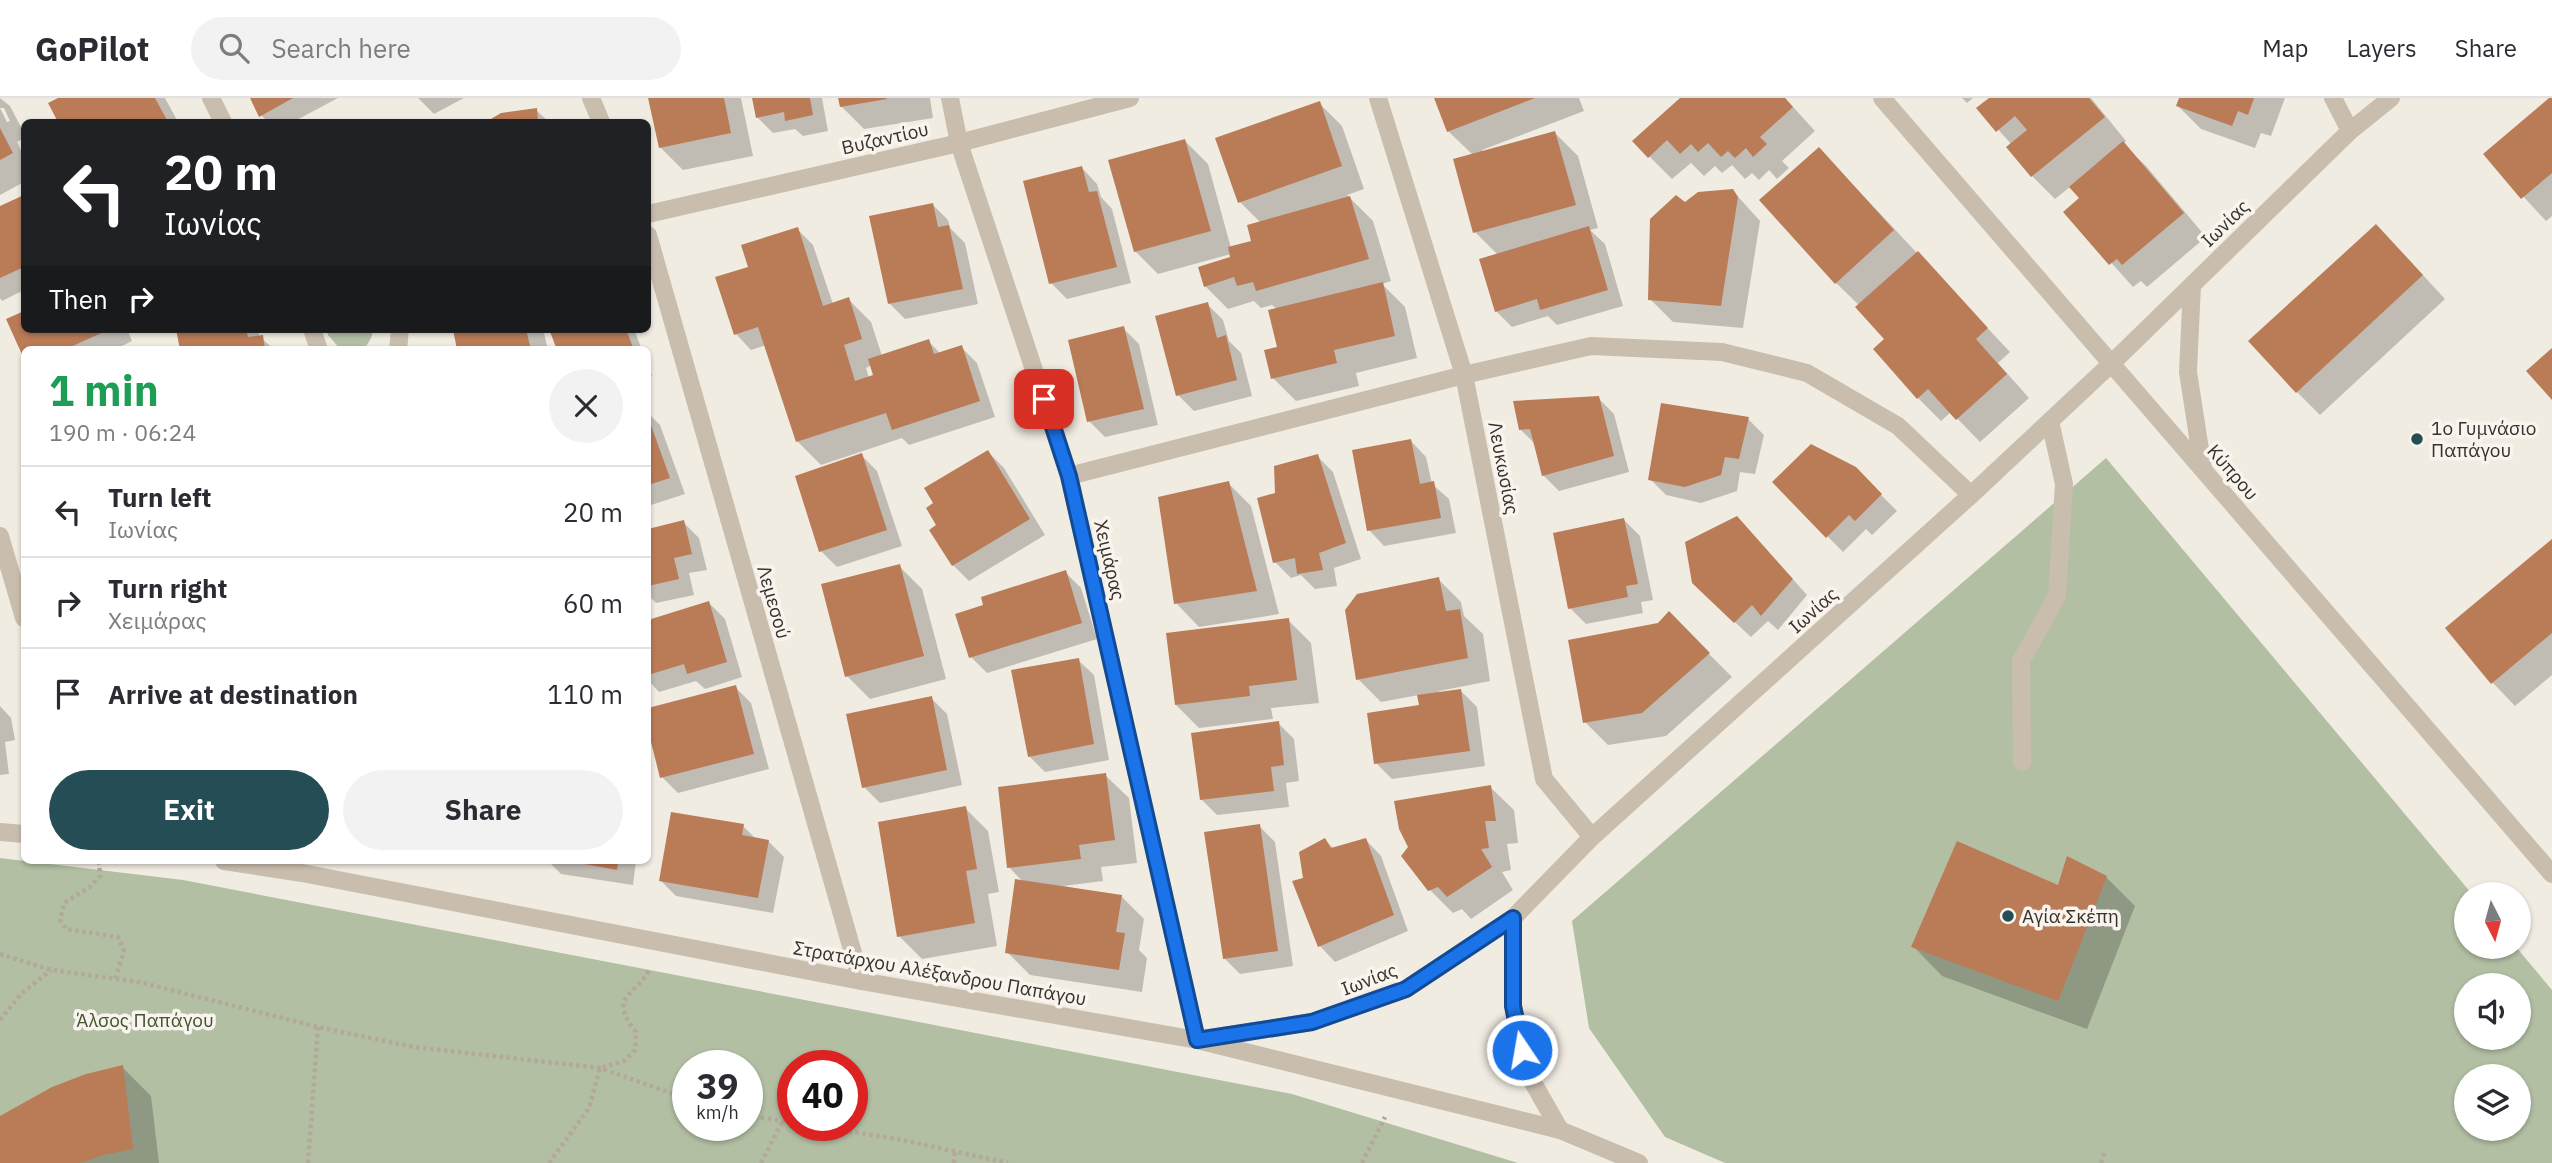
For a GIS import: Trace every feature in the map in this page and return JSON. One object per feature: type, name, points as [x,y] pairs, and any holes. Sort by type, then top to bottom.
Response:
[{"type":"street","points":[[211,98],[222,119]]},
{"type":"street","points":[[591,98],[600,119]]},
{"type":"street","name":"Χειμάρας","points":[[950,98],[959,143],[1069,476],[1197,1040]]},
{"type":"street","name":"Βυζαντίου","points":[[651,213],[959,143],[1130,98]]},
{"type":"street","name":"Λευκωσίας","points":[[1378,98],[1464,375],[1544,779],[1592,837]]},
{"type":"street","name":"Κύπρου","points":[[1882,98],[2552,874]]},
{"type":"street","points":[[2333,98],[2350,131]]},
{"type":"street","name":"Ιωνίας","points":[[1197,1040],[1312,1022],[1406,989],[1513,918],[1592,837],[1971,495],[2112,363],[2350,131],[2391,98]]},
{"type":"street","name":"Λεμεσού","points":[[651,246],[861,981]]},
{"type":"street","points":[[2192,285],[2188,372],[2203,469]]},
{"type":"street","points":[[1069,476],[1464,375],[1591,346],[1722,352],[1807,373],[1898,426],[1971,495]]},
{"type":"street","points":[[2022,762],[2021,661],[2057,596],[2064,484],[2050,421]]},
{"type":"street","points":[[0,536],[21,608]]},
{"type":"street","points":[[0,832],[21,834]]},
{"type":"street","name":"Στρατάρχου Αλέξανδρου Παπάγου","points":[[264,864],[303,867],[655,942],[1197,1040],[1560,1130],[1639,1163]]},
{"type":"street","points":[[1513,918],[1513,1006],[1527,1072],[1560,1130]]},
{"type":"path","points":[[99,864],[100,876],[90,887],[64,903],[60,920],[66,929],[118,937],[124,951],[115,979]]},
{"type":"path","points":[[600,1068],[624,1061],[635,1049],[636,1032],[626,1019],[623,1004],[632,989],[649,973],[655,942]]},
{"type":"path","points":[[0,954],[51,970],[139,982],[318,1027],[414,1047],[600,1068],[672,1093]]},
{"type":"path","points":[[0,1020],[20,994],[51,970]]},
{"type":"path","points":[[308,1163],[318,1027]]},
{"type":"path","points":[[549,1163],[589,1108],[600,1068]]},
{"type":"path","points":[[1362,1163],[1374,1136],[1401,1091]]},
{"type":"path","points":[[761,1163],[777,1132]]},
{"type":"path","points":[[868,1134],[1008,1163]]},
{"type":"path","points":[[954,1163],[955,1151]]},
{"type":"path","points":[[2101,1163],[2105,1151]]},
{"type":"green space","points":[[372,333],[366,346],[338,346],[328,335]]},
{"type":"green space","points":[[2106,458],[2462,882],[2454,882],[2454,959],[2526,959],[2552,990],[2552,1163],[1725,1163],[1665,1137],[1589,1028],[1572,921]]},
{"type":"green space","name":"Άλσος Παπάγου","points":[[0,858],[21,861],[21,864],[50,864],[183,880],[1292,1094],[1518,1163],[0,1163]]},
{"type":"building","points":[[58,98],[155,98],[166,119],[56,119],[48,103]]},
{"type":"building","points":[[250,98],[293,98],[259,117]]},
{"type":"building","points":[[648,98],[724,98],[731,133],[659,148]]},
{"type":"building","points":[[752,98],[810,98],[813,115],[785,121],[784,112],[756,118]]},
{"type":"building","points":[[838,98],[886,98],[887,99],[840,107]]},
{"type":"building","points":[[1434,98],[1535,98],[1447,132]]},
{"type":"building","points":[[1680,98],[1785,98],[1793,107],[1760,137],[1767,144],[1753,157],[1746,148],[1735,158],[1728,151],[1721,157],[1708,143],[1698,152],[1691,144],[1680,154],[1667,140],[1648,158],[1632,141]]},
{"type":"building","points":[[1989,98],[2089,98],[2105,117],[2031,177],[2006,147],[2027,130],[2015,116],[1996,132],[1976,108]]},
{"type":"building","points":[[2179,98],[2254,98],[2248,115],[2238,111],[2232,126],[2176,106]]},
{"type":"building","points":[[2552,98],[2552,173],[2521,199],[2483,154]]},
{"type":"building","points":[[1320,101],[1342,166],[1238,203],[1215,138]]},
{"type":"building","points":[[537,108],[538,119],[491,119],[501,113]]},
{"type":"building","points":[[0,128],[13,153],[0,160]]},
{"type":"building","points":[[1555,131],[1576,205],[1473,233],[1453,159]]},
{"type":"building","points":[[1185,139],[1211,231],[1134,252],[1108,160]]},
{"type":"building","points":[[2123,141],[2184,213],[2122,265],[2117,259],[2109,265],[2063,212],[2079,198],[2069,187]]},
{"type":"building","points":[[1819,147],[1894,230],[1835,284],[1759,200]]},
{"type":"building","points":[[1082,166],[1089,192],[1097,191],[1117,267],[1049,284],[1023,181]]},
{"type":"building","points":[[1733,189],[1738,197],[1721,306],[1648,300],[1650,219],[1676,195],[1685,202],[1698,192]]},
{"type":"building","points":[[21,196],[21,268],[0,278],[0,206]]},
{"type":"building","points":[[1350,196],[1369,259],[1256,291],[1253,282],[1237,286],[1234,277],[1204,287],[1198,267],[1230,257],[1228,247],[1251,241],[1247,225]]},
{"type":"building","points":[[933,203],[938,227],[949,225],[963,289],[888,304],[869,216]]},
{"type":"building","points":[[2376,224],[2423,275],[2296,393],[2248,341]]},
{"type":"building","points":[[1589,226],[1608,290],[1540,310],[1537,299],[1495,312],[1479,259]]},
{"type":"building","points":[[798,227],[823,306],[849,297],[862,339],[844,345],[855,381],[873,375],[868,359],[929,339],[934,354],[962,345],[980,401],[892,430],[886,413],[796,442],[758,327],[734,335],[715,277],[748,267],[741,245]]},
{"type":"building","points":[[1918,251],[1988,328],[1976,339],[2007,374],[1956,420],[1928,389],[1917,399],[1873,349],[1884,339],[1855,307]]},
{"type":"building","points":[[1383,282],[1395,336],[1334,350],[1337,363],[1271,379],[1264,350],[1277,347],[1268,310]]},
{"type":"building","points":[[1208,302],[1217,338],[1226,335],[1237,380],[1176,396],[1155,316]]},
{"type":"building","points":[[21,312],[21,333],[101,333],[73,346],[21,346],[21,352],[6,319]]},
{"type":"building","points":[[1124,326],[1144,409],[1087,422],[1068,340]]},
{"type":"building","points":[[177,333],[247,333],[248,337],[263,335],[264,346],[179,346]]},
{"type":"building","points":[[454,333],[527,333],[530,346],[456,346]]},
{"type":"building","points":[[551,333],[628,333],[632,346],[555,346]]},
{"type":"building","points":[[2552,348],[2552,400],[2526,371]]},
{"type":"building","points":[[1599,396],[1614,456],[1542,476],[1530,429],[1519,430],[1513,401]]},
{"type":"building","points":[[1661,403],[1749,417],[1739,459],[1725,457],[1721,475],[1685,487],[1648,480]]},
{"type":"building","points":[[651,425],[670,478],[651,484]]},
{"type":"building","points":[[1411,439],[1420,484],[1434,481],[1441,518],[1367,531],[1352,450]]},
{"type":"building","points":[[1811,444],[1856,467],[1882,494],[1855,521],[1849,515],[1826,538],[1772,482]]},
{"type":"building","points":[[988,450],[1030,519],[952,566],[929,530],[936,525],[926,508],[933,503],[924,488]]},
{"type":"building","points":[[862,453],[887,530],[819,552],[795,476]]},
{"type":"building","points":[[1318,454],[1346,543],[1319,553],[1323,570],[1297,574],[1295,558],[1273,563],[1257,498],[1275,493],[1274,466]]},
{"type":"building","points":[[1229,481],[1257,591],[1174,604],[1158,497]]},
{"type":"building","points":[[1737,516],[1793,579],[1761,616],[1752,605],[1734,623],[1692,583],[1685,542]]},
{"type":"building","points":[[1624,518],[1638,584],[1626,586],[1628,597],[1568,609],[1553,533]]},
{"type":"building","points":[[684,520],[692,554],[674,558],[679,579],[651,585],[651,528]]},
{"type":"building","points":[[2552,539],[2552,633],[2491,684],[2445,628]]},
{"type":"building","points":[[900,564],[924,656],[845,677],[821,584]]},
{"type":"building","points":[[1066,570],[1082,623],[969,658],[955,614],[983,605],[981,597]]},
{"type":"building","points":[[1439,577],[1446,611],[1460,609],[1468,658],[1356,680],[1345,610],[1357,594]]},
{"type":"building","points":[[709,601],[727,662],[687,674],[684,664],[651,674],[651,619]]},
{"type":"building","points":[[1669,611],[1710,653],[1642,713],[1583,723],[1568,640],[1658,623]]},
{"type":"building","points":[[1289,618],[1297,680],[1249,686],[1250,696],[1175,705],[1166,633]]},
{"type":"building","points":[[1079,658],[1094,744],[1028,757],[1011,670]]},
{"type":"building","points":[[736,685],[754,754],[660,778],[651,742],[651,707]]},
{"type":"building","points":[[1461,689],[1470,751],[1374,764],[1367,713],[1419,705],[1417,695]]},
{"type":"building","points":[[932,696],[947,770],[862,788],[846,714]]},
{"type":"building","points":[[1279,721],[1284,765],[1271,767],[1274,791],[1200,800],[1191,733]]},
{"type":"building","points":[[1106,773],[1115,840],[1079,845],[1081,859],[1007,868],[998,787]]},
{"type":"building","points":[[1491,785],[1496,821],[1485,821],[1489,848],[1481,849],[1492,867],[1447,897],[1438,887],[1428,891],[1401,856],[1408,847],[1399,829],[1394,801]]},
{"type":"building","points":[[966,806],[977,869],[966,871],[975,923],[897,937],[878,822]]},
{"type":"building","points":[[671,812],[744,824],[742,835],[769,840],[758,898],[659,881]]},
{"type":"building","points":[[1260,824],[1278,951],[1223,959],[1204,832]]},
{"type":"building","points":[[1325,838],[1331,848],[1366,838],[1394,915],[1318,947],[1292,881],[1303,878],[1299,852]]},
{"type":"building","name":"Αγία Σκέπη","points":[[1957,841],[2058,885],[2067,856],[2107,876],[2058,1001],[1911,947]]},
{"type":"building","points":[[584,864],[618,864],[617,870]]},
{"type":"building","points":[[1015,879],[1122,895],[1116,932],[1125,933],[1119,970],[1005,953]]},
{"type":"building","points":[[123,1065],[133,1149],[81,1163],[0,1163],[0,1116],[52,1087],[86,1074]]},
{"type":"place","name":"1ο Γυμνάσιο Παπάγου","points":[[2417,439]]},
{"type":"place","name":"Αγία Σκέπη","points":[[2008,916]]},
{"type":"route","points":[[1044,399],[1069,476],[1197,1040],[1312,1022],[1406,989],[1513,918],[1513,1006],[1522,1050]]}]
